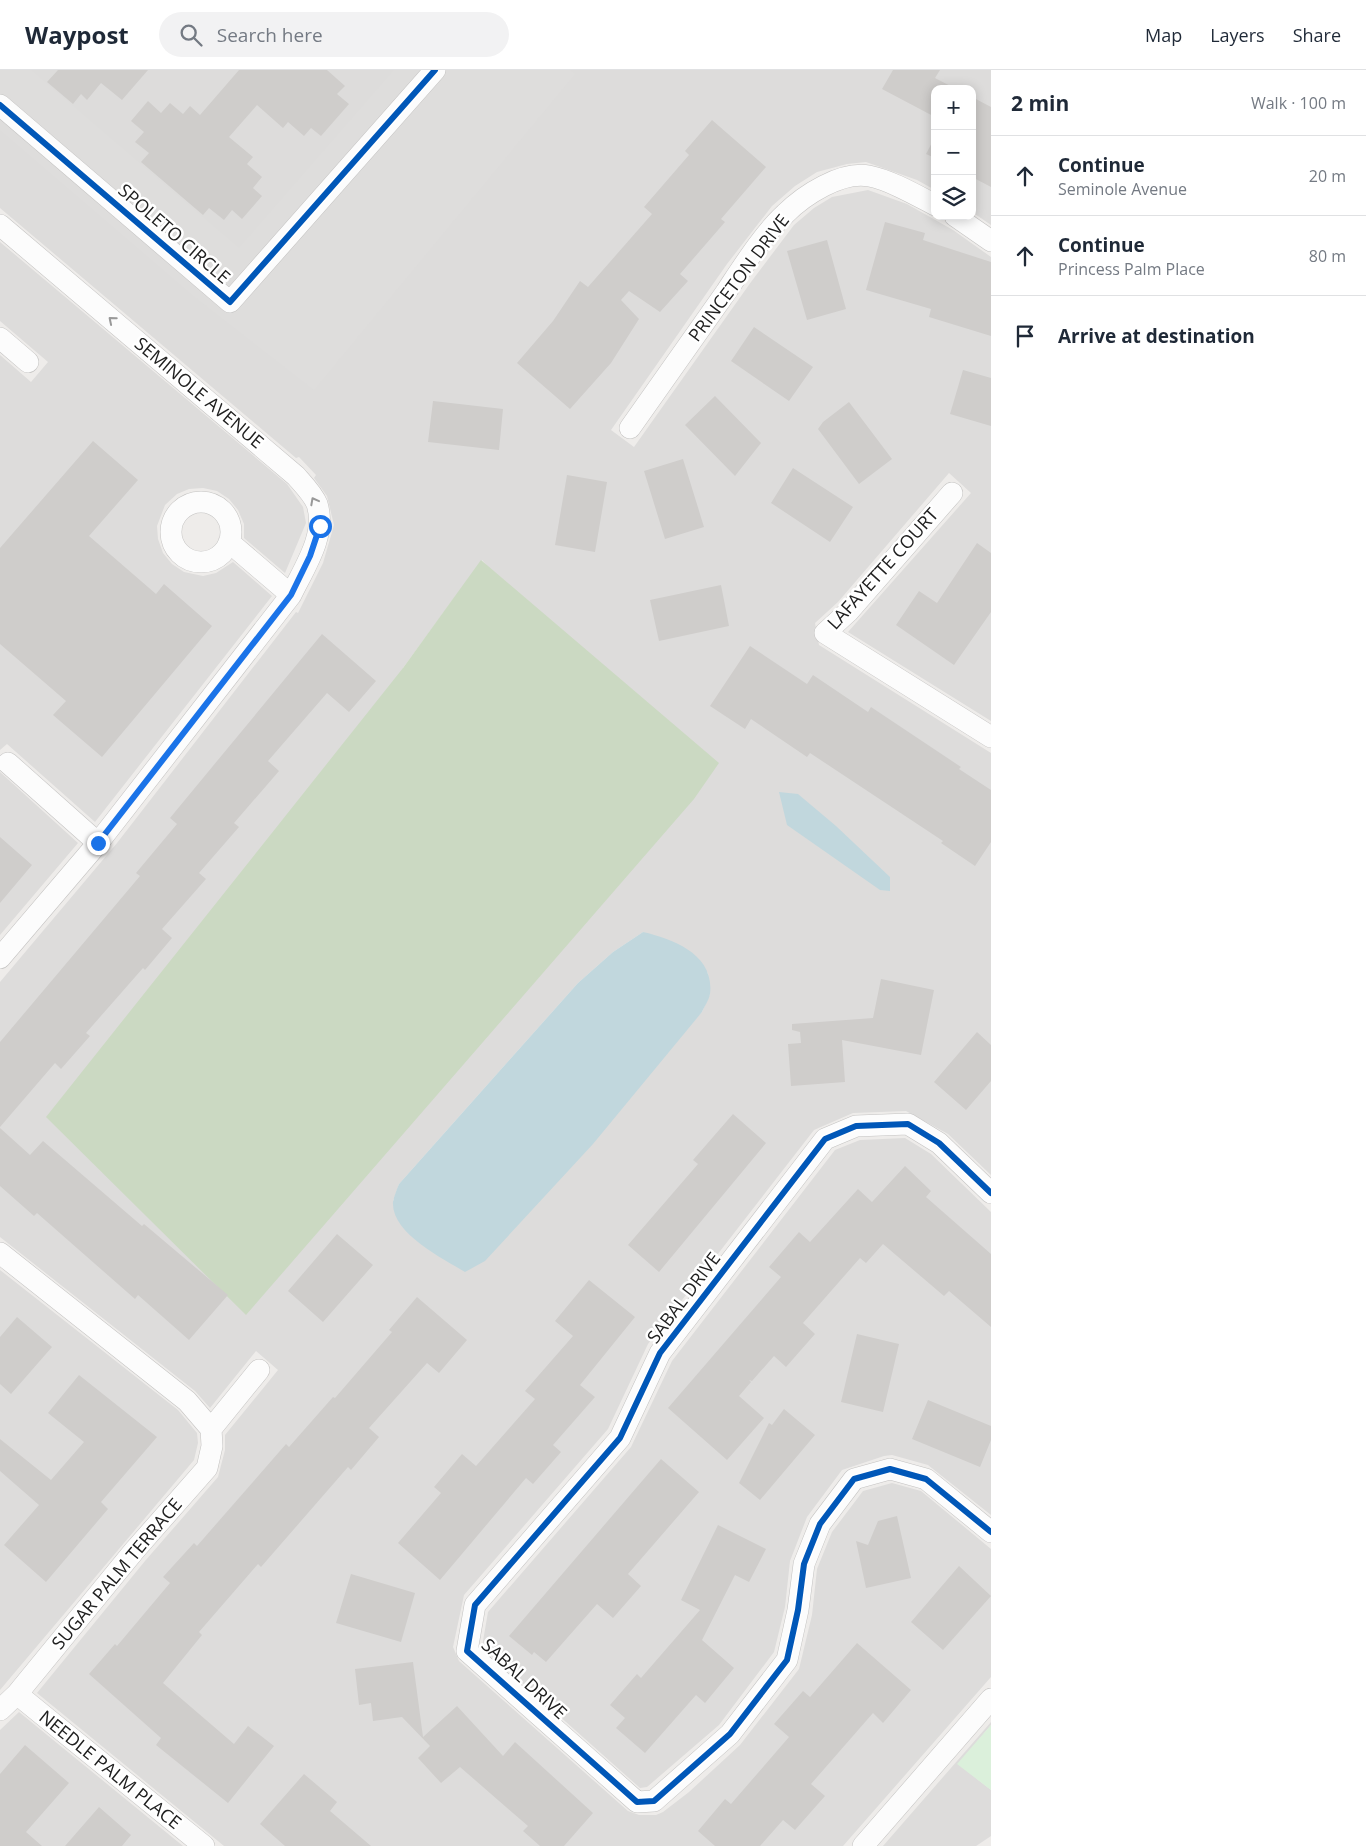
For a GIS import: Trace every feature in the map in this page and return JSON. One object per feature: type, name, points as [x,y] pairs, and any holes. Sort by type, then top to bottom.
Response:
[{"type":"street","name":"SPOLETO CIRCLE","points":[[0,105],[230,302],[435,70]]},
{"type":"street","name":"PRINCETON DRIVE","points":[[630,428],[739,273],[784,215],[805,197],[826,184],[853,177],[869,176],[911,192],[931,203]]},
{"type":"street","points":[[961,220],[991,241]]},
{"type":"street","name":"SEMINOLE AVENUE","points":[[0,225],[296,476],[316,503],[320,526],[310,556],[291,595],[98,843],[0,958]]},
{"type":"street","points":[[0,338],[28,362]]},
{"type":"street","name":"LAFAYETTE COURT","points":[[952,493],[848,612],[825,633],[991,737]]},
{"type":"street","points":[[229,542],[291,595]]},
{"type":"street","points":[[8,763],[98,843]]},
{"type":"street","name":"SABAL DRIVE","points":[[991,1193],[939,1143],[908,1124],[856,1126],[825,1139],[660,1353],[620,1438],[475,1605],[467,1651],[637,1802],[654,1801],[730,1734],[787,1660],[798,1610],[804,1564],[820,1524],[854,1479],[890,1468],[926,1478],[991,1532]]},
{"type":"street","points":[[0,1254],[187,1401],[211,1429],[259,1370]]},
{"type":"street","name":"SUGAR PALM TERRACE","points":[[0,1710],[17,1694],[134,1551],[207,1468],[212,1446],[211,1429]]},
{"type":"street","name":"NEEDLE PALM PLACE","points":[[17,1694],[204,1846]]},
{"type":"street","points":[[863,1846],[991,1699]]},
{"type":"shaded area","points":[[0,70],[416,70],[228,283]]},
{"type":"shaded area","points":[[0,70],[31,70],[239,248],[394,70],[570,70],[575,74],[314,390],[196,298],[0,130]]},
{"type":"shaded area","points":[[455,70],[991,70],[991,225],[976,215],[976,85],[931,85],[931,188],[917,180],[866,162],[847,164],[817,172],[795,186],[772,206],[727,264],[611,430],[634,447],[751,282],[794,225],[814,208],[832,197],[868,190],[907,204],[931,218],[931,220],[935,220],[953,230],[991,257],[991,721],[848,632],[971,493],[949,473],[838,602],[815,623],[819,645],[991,753],[991,1175],[948,1134],[906,1111],[853,1113],[814,1130],[648,1344],[608,1429],[464,1595],[453,1647],[459,1661],[628,1811],[639,1815],[656,1815],[663,1812],[689,1792],[740,1745],[799,1669],[812,1615],[817,1569],[832,1532],[863,1491],[892,1483],[921,1491],[991,1549],[991,1677],[843,1846],[224,1846],[37,1693],[145,1561],[218,1477],[225,1450],[225,1435],[278,1370],[256,1351],[210,1408],[195,1391],[0,1237],[0,982],[117,843],[296,612],[298,613],[323,563],[334,525],[327,496],[314,478],[316,475],[299,457],[296,458],[0,208],[0,122],[222,312]],"holes":[[[482,560],[694,799],[403,668]],[[643,932],[708,973],[710,994],[702,1012],[679,1037],[393,1201],[399,1184],[578,983],[613,952]]]},
{"type":"shaded area","points":[[0,242],[287,484],[303,507],[306,523],[285,573],[244,538],[244,524],[238,510],[229,499],[217,491],[203,488],[189,489],[177,494],[165,505],[157,526],[158,539],[163,553],[172,564],[184,572],[203,576],[216,573],[233,562],[272,596],[95,822],[7,744],[0,750],[0,355],[31,382],[48,362],[0,321]]},
{"type":"shaded area","points":[[0,772],[78,843],[0,935]]},
{"type":"shaded area","points":[[905,1138],[931,1154],[991,1212],[991,1515],[928,1465],[892,1455],[842,1470],[807,1517],[790,1561],[785,1607],[774,1652],[719,1725],[647,1787],[640,1788],[482,1647],[488,1612],[631,1447],[672,1361],[835,1150],[860,1140]]},
{"type":"shaded area","points":[[0,1270],[178,1410],[197,1433],[198,1443],[194,1460],[0,1690]]},
{"type":"shaded area","points":[[19,1712],[183,1846],[0,1846],[0,1730]]},
{"type":"shaded area","points":[[991,1722],[991,1725],[958,1764],[991,1790],[991,1836],[976,1846],[883,1846]]},
{"type":"green space","points":[[481,560],[719,763],[694,799],[246,1315],[46,1117],[403,668]]},
{"type":"green space","points":[[991,1725],[991,1790],[957,1764]]},
{"type":"water","points":[[779,792],[798,794],[836,826],[890,877],[890,891],[880,890],[787,825]]},
{"type":"water","points":[[643,932],[679,944],[699,959],[706,969],[710,980],[710,994],[702,1012],[593,1144],[485,1261],[465,1272],[432,1252],[409,1234],[400,1224],[393,1202],[399,1184],[578,983],[613,952]]},
{"type":"building","points":[[58,70],[148,70],[122,100],[101,83],[87,100],[81,94],[73,104],[47,82]]},
{"type":"building","points":[[239,70],[327,70],[345,86],[337,94],[349,104],[321,136],[311,128],[304,136],[288,122],[283,128],[257,105],[229,137],[253,157],[247,164],[262,177],[253,188],[262,196],[242,219],[232,210],[224,220],[209,208],[203,215],[141,162],[149,153],[135,142],[144,132],[131,121],[148,101],[161,113],[170,103],[183,114],[190,106],[200,115]]},
{"type":"building","points":[[893,70],[940,70],[935,78],[948,85],[931,85],[931,115],[882,89]]},
{"type":"building","points":[[976,99],[991,107],[991,187],[976,179]]},
{"type":"building","points":[[712,120],[766,167],[721,219],[725,222],[680,274],[688,281],[660,312],[629,291],[621,300],[639,319],[611,363],[570,409],[517,363],[553,321],[580,281],[588,287],[652,214],[644,207],[689,155],[685,151]]},
{"type":"building","points":[[931,145],[931,156],[926,154]]},
{"type":"building","points":[[885,222],[925,233],[923,240],[991,262],[991,336],[929,317],[931,309],[866,290]]},
{"type":"building","points":[[827,240],[846,309],[807,320],[787,251]]},
{"type":"building","points":[[754,327],[813,367],[789,401],[731,361]]},
{"type":"building","points":[[963,370],[991,378],[991,426],[950,414]]},
{"type":"building","points":[[715,396],[761,443],[735,476],[685,425]]},
{"type":"building","points":[[433,401],[503,409],[499,450],[428,442]]},
{"type":"building","points":[[849,402],[892,459],[859,484],[818,429],[823,422]]},
{"type":"building","points":[[93,441],[138,480],[89,536],[156,594],[164,584],[212,626],[102,757],[53,715],[66,701],[0,644],[0,548]]},
{"type":"building","points":[[683,459],[704,527],[665,539],[644,471]]},
{"type":"building","points":[[793,468],[853,507],[830,542],[771,503]]},
{"type":"building","points":[[567,475],[607,482],[595,552],[555,545]]},
{"type":"building","points":[[977,543],[991,553],[991,612],[954,665],[896,625],[919,591],[937,603]]},
{"type":"building","points":[[721,585],[729,626],[659,641],[650,600]]},
{"type":"building","points":[[322,634],[376,681],[349,712],[327,693],[268,761],[279,771],[234,823],[239,827],[199,873],[206,879],[162,929],[172,938],[86,1033],[90,1036],[61,1069],[55,1063],[0,1127],[0,1042],[140,876],[136,873],[177,824],[170,818]]},
{"type":"building","points":[[750,646],[807,684],[813,675],[868,712],[871,707],[961,767],[959,769],[991,790],[991,842],[975,866],[941,843],[943,841],[810,753],[807,757],[751,719],[745,729],[710,706]]},
{"type":"building","points":[[0,837],[32,865],[0,903]]},
{"type":"building","points":[[881,979],[934,990],[921,1055],[842,1040],[845,1082],[791,1086],[788,1044],[801,1043],[800,1032],[792,1030],[792,1024],[873,1018]]},
{"type":"building","points":[[977,1032],[991,1045],[991,1081],[966,1110],[934,1082]]},
{"type":"building","points":[[733,1114],[766,1143],[659,1272],[628,1245],[698,1164],[693,1160]]},
{"type":"building","points":[[0,1128],[30,1155],[43,1141],[142,1226],[144,1224],[228,1295],[189,1340],[138,1295],[135,1299],[37,1213],[34,1216],[0,1186]]},
{"type":"building","points":[[905,1166],[931,1191],[926,1197],[991,1254],[991,1327],[949,1291],[944,1296],[883,1244],[866,1263],[860,1258],[803,1323],[815,1334],[786,1367],[774,1356],[752,1381],[749,1380],[751,1382],[739,1396],[764,1418],[727,1460],[668,1408],[781,1277],[769,1267],[799,1232],[810,1242],[858,1189],[872,1202]]},
{"type":"building","points":[[337,1234],[373,1265],[323,1322],[288,1291]]},
{"type":"building","points":[[589,1280],[635,1317],[580,1385],[595,1397],[553,1445],[561,1452],[533,1484],[526,1478],[440,1580],[398,1543],[441,1493],[434,1487],[462,1454],[476,1466],[535,1399],[525,1391],[573,1336],[555,1321]]},
{"type":"building","points":[[417,1297],[467,1340],[439,1373],[427,1363],[369,1428],[379,1437],[351,1470],[348,1467],[261,1567],[258,1564],[199,1632],[202,1635],[163,1683],[234,1744],[248,1726],[274,1746],[228,1803],[156,1745],[161,1738],[89,1674],[115,1644],[117,1646],[170,1583],[163,1577],[194,1543],[197,1546],[286,1444],[289,1447],[333,1397],[335,1398],[392,1332],[389,1330]]},
{"type":"building","points":[[17,1317],[52,1347],[11,1394],[0,1384],[0,1337]]},
{"type":"building","points":[[857,1334],[899,1344],[883,1412],[841,1402]]},
{"type":"building","points":[[79,1375],[157,1437],[101,1502],[108,1509],[46,1582],[4,1545],[39,1505],[0,1471],[0,1439],[51,1480],[84,1442],[48,1413]]},
{"type":"building","points":[[928,1400],[991,1426],[991,1440],[980,1467],[912,1439]]},
{"type":"building","points":[[784,1409],[815,1435],[760,1500],[739,1483],[769,1423],[772,1425]]},
{"type":"building","points":[[661,1459],[699,1492],[628,1574],[641,1586],[613,1618],[597,1604],[546,1662],[534,1652],[532,1655],[509,1636]]},
{"type":"building","points":[[897,1516],[911,1578],[866,1588],[856,1541],[868,1545],[878,1521]]},
{"type":"building","points":[[718,1525],[766,1549],[749,1582],[735,1575],[702,1640],[734,1668],[705,1703],[696,1695],[645,1753],[616,1728],[625,1718],[610,1705],[637,1674],[641,1678],[700,1610],[681,1600]]},
{"type":"building","points":[[959,1566],[991,1596],[943,1650],[911,1622]]},
{"type":"building","points":[[351,1574],[415,1593],[401,1642],[336,1623]]},
{"type":"building","points":[[857,1643],[911,1690],[883,1723],[873,1713],[811,1784],[825,1796],[795,1830],[783,1820],[760,1846],[715,1846],[698,1831],[725,1799],[731,1804],[789,1737],[774,1724],[803,1691],[810,1697]]},
{"type":"building","points":[[413,1662],[423,1737],[457,1706],[503,1756],[515,1742],[593,1813],[564,1846],[540,1846],[523,1831],[528,1826],[460,1767],[441,1783],[418,1758],[430,1746],[402,1717],[373,1721],[371,1703],[359,1705],[355,1669]]},
{"type":"building","points":[[25,1745],[69,1783],[26,1832],[42,1846],[0,1846],[0,1774]]},
{"type":"building","points":[[304,1774],[337,1802],[330,1811],[371,1846],[285,1846],[260,1824]]},
{"type":"building","points":[[99,1807],[131,1835],[122,1846],[65,1846]]},
{"type":"cycle path","points":[[0,105],[230,302],[435,70]]},
{"type":"cycle path","points":[[991,1193],[939,1143],[908,1124],[856,1126],[825,1139],[660,1353],[620,1438],[475,1605],[467,1651],[637,1802],[654,1801],[730,1734],[787,1660],[798,1610],[804,1564],[820,1524],[854,1479],[890,1469],[926,1479],[991,1532]]},
{"type":"route","points":[[98,843],[291,595],[310,556],[320,526]]}]
